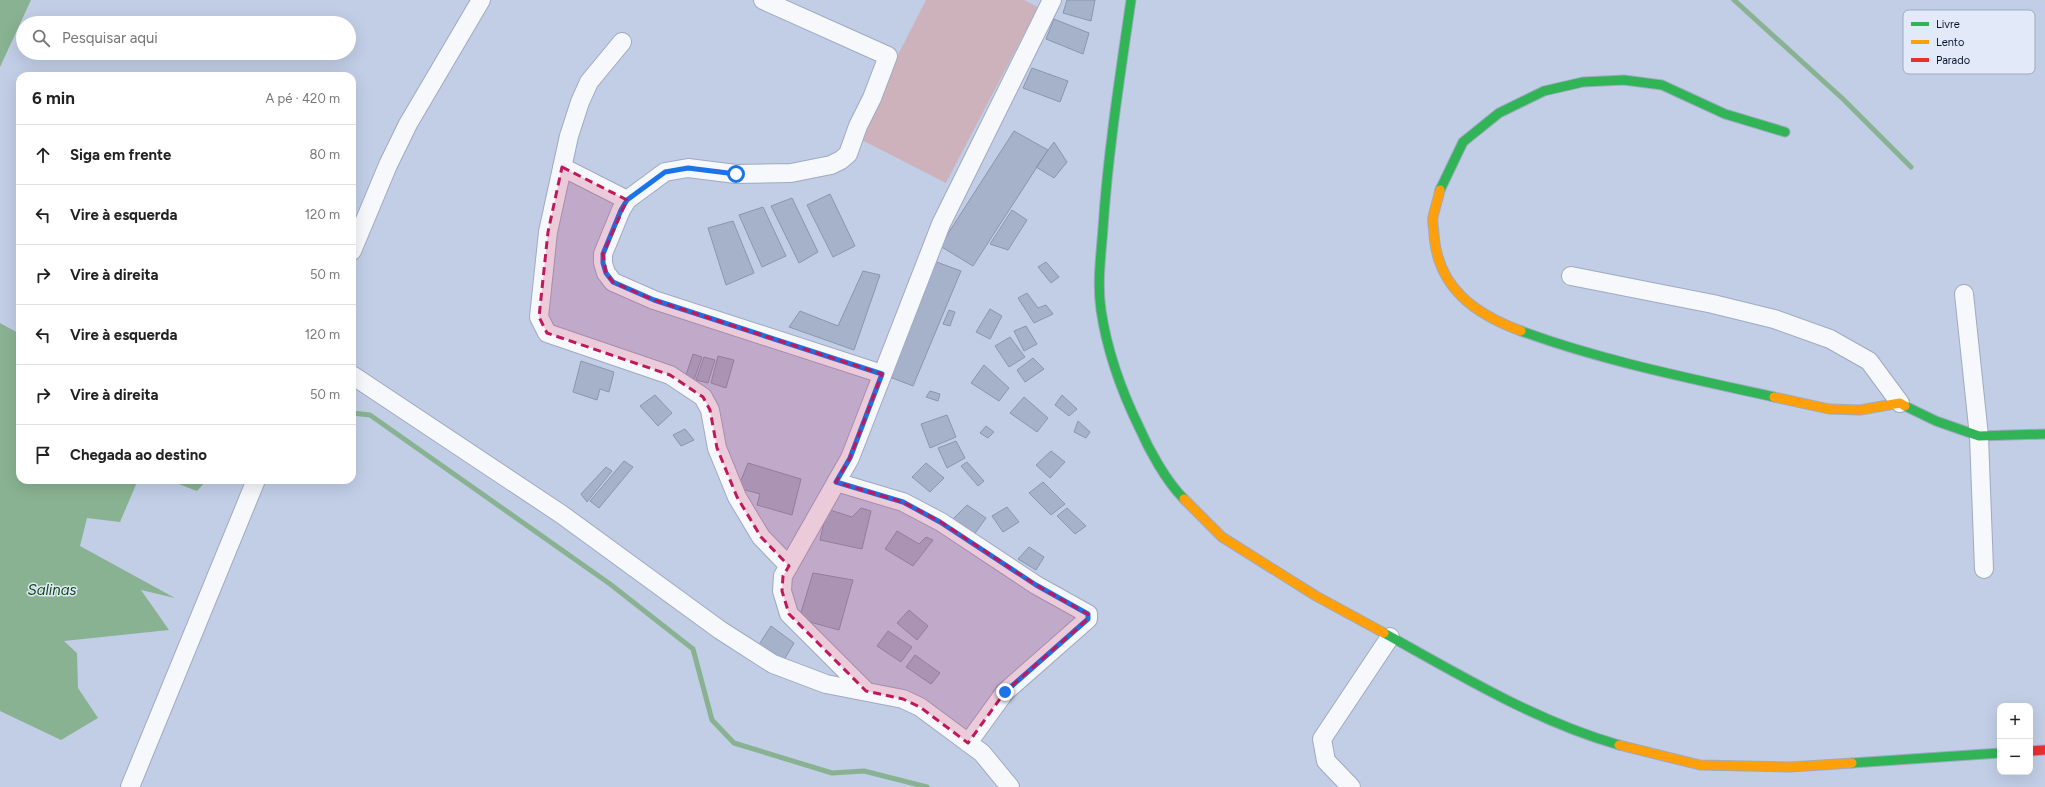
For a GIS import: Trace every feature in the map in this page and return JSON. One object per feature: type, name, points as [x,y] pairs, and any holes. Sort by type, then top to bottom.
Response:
[{"type":"main road","points":[[1131,0],[1112,133],[1100,277],[1101,308],[1107,341],[1124,396],[1155,458],[1182,496],[1222,538],[1316,596],[1504,700],[1590,737],[1645,753],[1700,765],[1791,767],[1997,753]]},
{"type":"main road","points":[[1785,132],[1725,114],[1662,86],[1624,80],[1583,82],[1544,91],[1499,112],[1463,142],[1441,186],[1433,218],[1435,249],[1444,276],[1464,299],[1498,322],[1565,347],[1622,363],[1830,409],[1860,410],[1900,403],[1936,421],[1979,436],[2045,434]]},
{"type":"main road","points":[[2033,751],[2045,750]]},
{"type":"street","points":[[356,241],[388,165],[408,124],[481,0]]},
{"type":"street","points":[[763,0],[888,56],[872,98],[858,126],[848,154],[831,165],[791,173],[736,174],[688,168],[665,172],[627,200],[621,210],[603,254],[603,263],[606,273],[613,282],[654,300],[882,374]]},
{"type":"street","points":[[866,691],[789,614],[782,591],[783,576],[850,458],[941,224],[1052,0]]},
{"type":"street","points":[[622,42],[589,82],[580,102],[562,168],[548,232],[539,317],[541,324],[547,333],[670,375],[703,397],[710,410],[717,448],[737,497],[761,537],[789,566]]},
{"type":"street","points":[[562,168],[627,200]]},
{"type":"street","points":[[1570,276],[1713,304],[1774,319],[1830,339],[1869,361],[1900,403]]},
{"type":"street","points":[[1964,294],[1979,436],[1984,569]]},
{"type":"street","points":[[356,378],[561,514],[720,630],[773,664],[826,684],[903,698],[914,704],[982,753],[1010,787]]},
{"type":"street","points":[[836,482],[903,502],[940,522],[1036,585],[1088,614],[1088,619],[1005,692],[968,743]]},
{"type":"street","points":[[130,787],[254,484]]},
{"type":"street","points":[[1351,787],[1326,761],[1322,739],[1390,637]]},
{"type":"highlighted area","points":[[562,167],[627,200],[603,254],[606,273],[613,282],[654,300],[882,374],[850,458],[836,482],[903,502],[941,522],[1036,585],[1088,614],[1088,619],[1005,692],[968,743],[920,707],[903,699],[866,691],[789,614],[782,591],[783,576],[789,566],[761,537],[737,497],[717,448],[710,410],[703,397],[670,375],[547,333],[541,324],[539,317],[548,232]]},
{"type":"shaded area","points":[[926,0],[1024,0],[1038,7],[946,183],[856,137]]},
{"type":"water","points":[[0,0],[31,0],[24,16],[16,16],[16,32],[0,67]]},
{"type":"water","name":"Salinas","points":[[0,323],[16,332],[16,484],[136,484],[120,522],[87,518],[80,546],[175,598],[141,590],[169,630],[64,641],[77,653],[78,688],[98,718],[61,740],[0,711]]},
{"type":"water","points":[[179,484],[203,484],[197,491]]},
{"type":"building","points":[[1067,0],[1095,0],[1091,21],[1063,13]]},
{"type":"building","points":[[1054,19],[1089,33],[1083,54],[1046,39]]},
{"type":"building","points":[[1032,68],[1068,81],[1060,102],[1023,88]]},
{"type":"building","points":[[1014,131],[1048,150],[973,266],[940,246]]},
{"type":"building","points":[[1054,142],[1067,162],[1054,178],[1036,167]]},
{"type":"building","points":[[830,194],[855,246],[833,257],[807,205]]},
{"type":"building","points":[[792,198],[818,252],[799,263],[771,206]]},
{"type":"building","points":[[763,207],[786,256],[762,267],[739,215]]},
{"type":"building","points":[[1012,210],[1027,220],[1008,250],[990,244]]},
{"type":"building","points":[[733,221],[754,273],[726,285],[708,228]]},
{"type":"building","points":[[934,261],[961,271],[913,386],[882,374]]},
{"type":"building","points":[[1046,262],[1059,277],[1051,283],[1038,267]]},
{"type":"building","points":[[863,271],[880,275],[854,350],[789,327],[800,311],[838,326]]},
{"type":"building","points":[[1027,293],[1038,308],[1046,305],[1053,314],[1034,323],[1018,298]]},
{"type":"building","points":[[990,309],[1002,316],[990,339],[976,332]]},
{"type":"building","points":[[949,310],[955,312],[950,326],[943,324]]},
{"type":"building","points":[[1026,326],[1037,344],[1024,351],[1014,331]]},
{"type":"building","points":[[1010,337],[1025,357],[1009,367],[995,346]]},
{"type":"building","points":[[693,354],[702,357],[694,380],[685,378]]},
{"type":"building","points":[[718,356],[734,360],[726,388],[711,383]]},
{"type":"building","points":[[704,357],[715,360],[708,383],[696,380]]},
{"type":"building","points":[[1033,358],[1044,369],[1025,382],[1017,370]]},
{"type":"building","points":[[581,361],[614,372],[609,392],[600,389],[597,400],[573,392]]},
{"type":"building","points":[[984,365],[1009,388],[999,401],[971,383]]},
{"type":"building","points":[[930,391],[940,394],[938,401],[926,397]]},
{"type":"building","points":[[655,395],[672,413],[658,426],[640,406]]},
{"type":"building","points":[[1062,395],[1077,409],[1069,416],[1055,405]]},
{"type":"building","points":[[1024,397],[1048,418],[1037,432],[1010,413]]},
{"type":"building","points":[[947,415],[956,437],[930,448],[921,424]]},
{"type":"building","points":[[1078,421],[1090,432],[1086,438],[1074,432]]},
{"type":"building","points":[[986,426],[994,432],[988,438],[980,433]]},
{"type":"building","points":[[685,429],[694,440],[681,446],[673,435]]},
{"type":"building","points":[[956,441],[965,458],[947,468],[938,448]]},
{"type":"building","points":[[1051,451],[1065,462],[1050,478],[1036,465]]},
{"type":"building","points":[[624,461],[633,467],[599,508],[590,501]]},
{"type":"building","points":[[967,462],[984,481],[978,486],[961,466]]},
{"type":"building","points":[[748,463],[801,479],[792,515],[757,505],[760,494],[738,488]]},
{"type":"building","points":[[926,463],[944,478],[930,492],[912,477]]},
{"type":"building","points":[[606,467],[612,471],[587,502],[581,494]]},
{"type":"building","points":[[1043,482],[1065,504],[1051,515],[1029,493]]},
{"type":"building","points":[[967,505],[986,518],[973,536],[950,522]]},
{"type":"building","points":[[1007,507],[1019,522],[1003,532],[992,516]]},
{"type":"building","points":[[861,508],[871,511],[862,549],[820,540],[827,509],[852,517]]},
{"type":"building","points":[[1067,508],[1086,526],[1075,534],[1057,516]]},
{"type":"building","points":[[897,531],[919,544],[926,537],[933,540],[913,566],[885,549]]},
{"type":"building","points":[[1029,547],[1044,557],[1036,570],[1018,559]]},
{"type":"building","points":[[813,573],[853,580],[839,630],[799,619]]},
{"type":"building","points":[[909,610],[928,626],[917,640],[897,623]]},
{"type":"building","points":[[771,626],[794,643],[784,660],[758,646]]},
{"type":"building","points":[[888,631],[912,647],[901,662],[877,646]]},
{"type":"building","points":[[915,655],[940,673],[931,684],[906,667]]},
{"type":"waterway","points":[[1734,0],[1843,99],[1911,167]]},
{"type":"waterway","points":[[356,413],[370,415],[610,584],[693,649],[712,720],[734,743],[832,773],[864,771],[927,787]]},
{"type":"traffic: fast","points":[[1131,0],[1105,200],[1099,290],[1101,310],[1111,355],[1126,399],[1143,436],[1164,474],[1184,499]]},
{"type":"traffic: fast","points":[[1440,190],[1463,142],[1499,113],[1544,91],[1583,82],[1624,80],[1662,85],[1725,114],[1785,132]]},
{"type":"traffic: fast","points":[[1521,331],[1552,342],[1614,360],[1774,397]]},
{"type":"traffic: fast","points":[[1905,406],[1936,421],[1979,436],[2045,434]]},
{"type":"traffic: fast","points":[[1384,633],[1498,696],[1558,723],[1619,745]]},
{"type":"traffic: fast","points":[[1852,763],[1997,753]]},
{"type":"traffic: slow","points":[[1440,190],[1433,217],[1434,235],[1437,254],[1443,270],[1451,284],[1474,307],[1504,324],[1521,331]]},
{"type":"traffic: slow","points":[[1774,397],[1829,409],[1860,410],[1900,403],[1905,406]]},
{"type":"traffic: slow","points":[[1184,499],[1222,537],[1316,596],[1384,633]]},
{"type":"traffic: slow","points":[[1619,745],[1700,765],[1791,767],[1852,763]]},
{"type":"traffic: jam","points":[[2033,751],[2045,750]]},
{"type":"route","points":[[736,174],[688,168],[665,172],[627,200],[621,210],[603,254],[603,263],[606,273],[613,282],[654,300],[882,374],[850,458],[836,482],[903,502],[940,522],[1036,585],[1088,614],[1088,619],[1005,692]]}]
